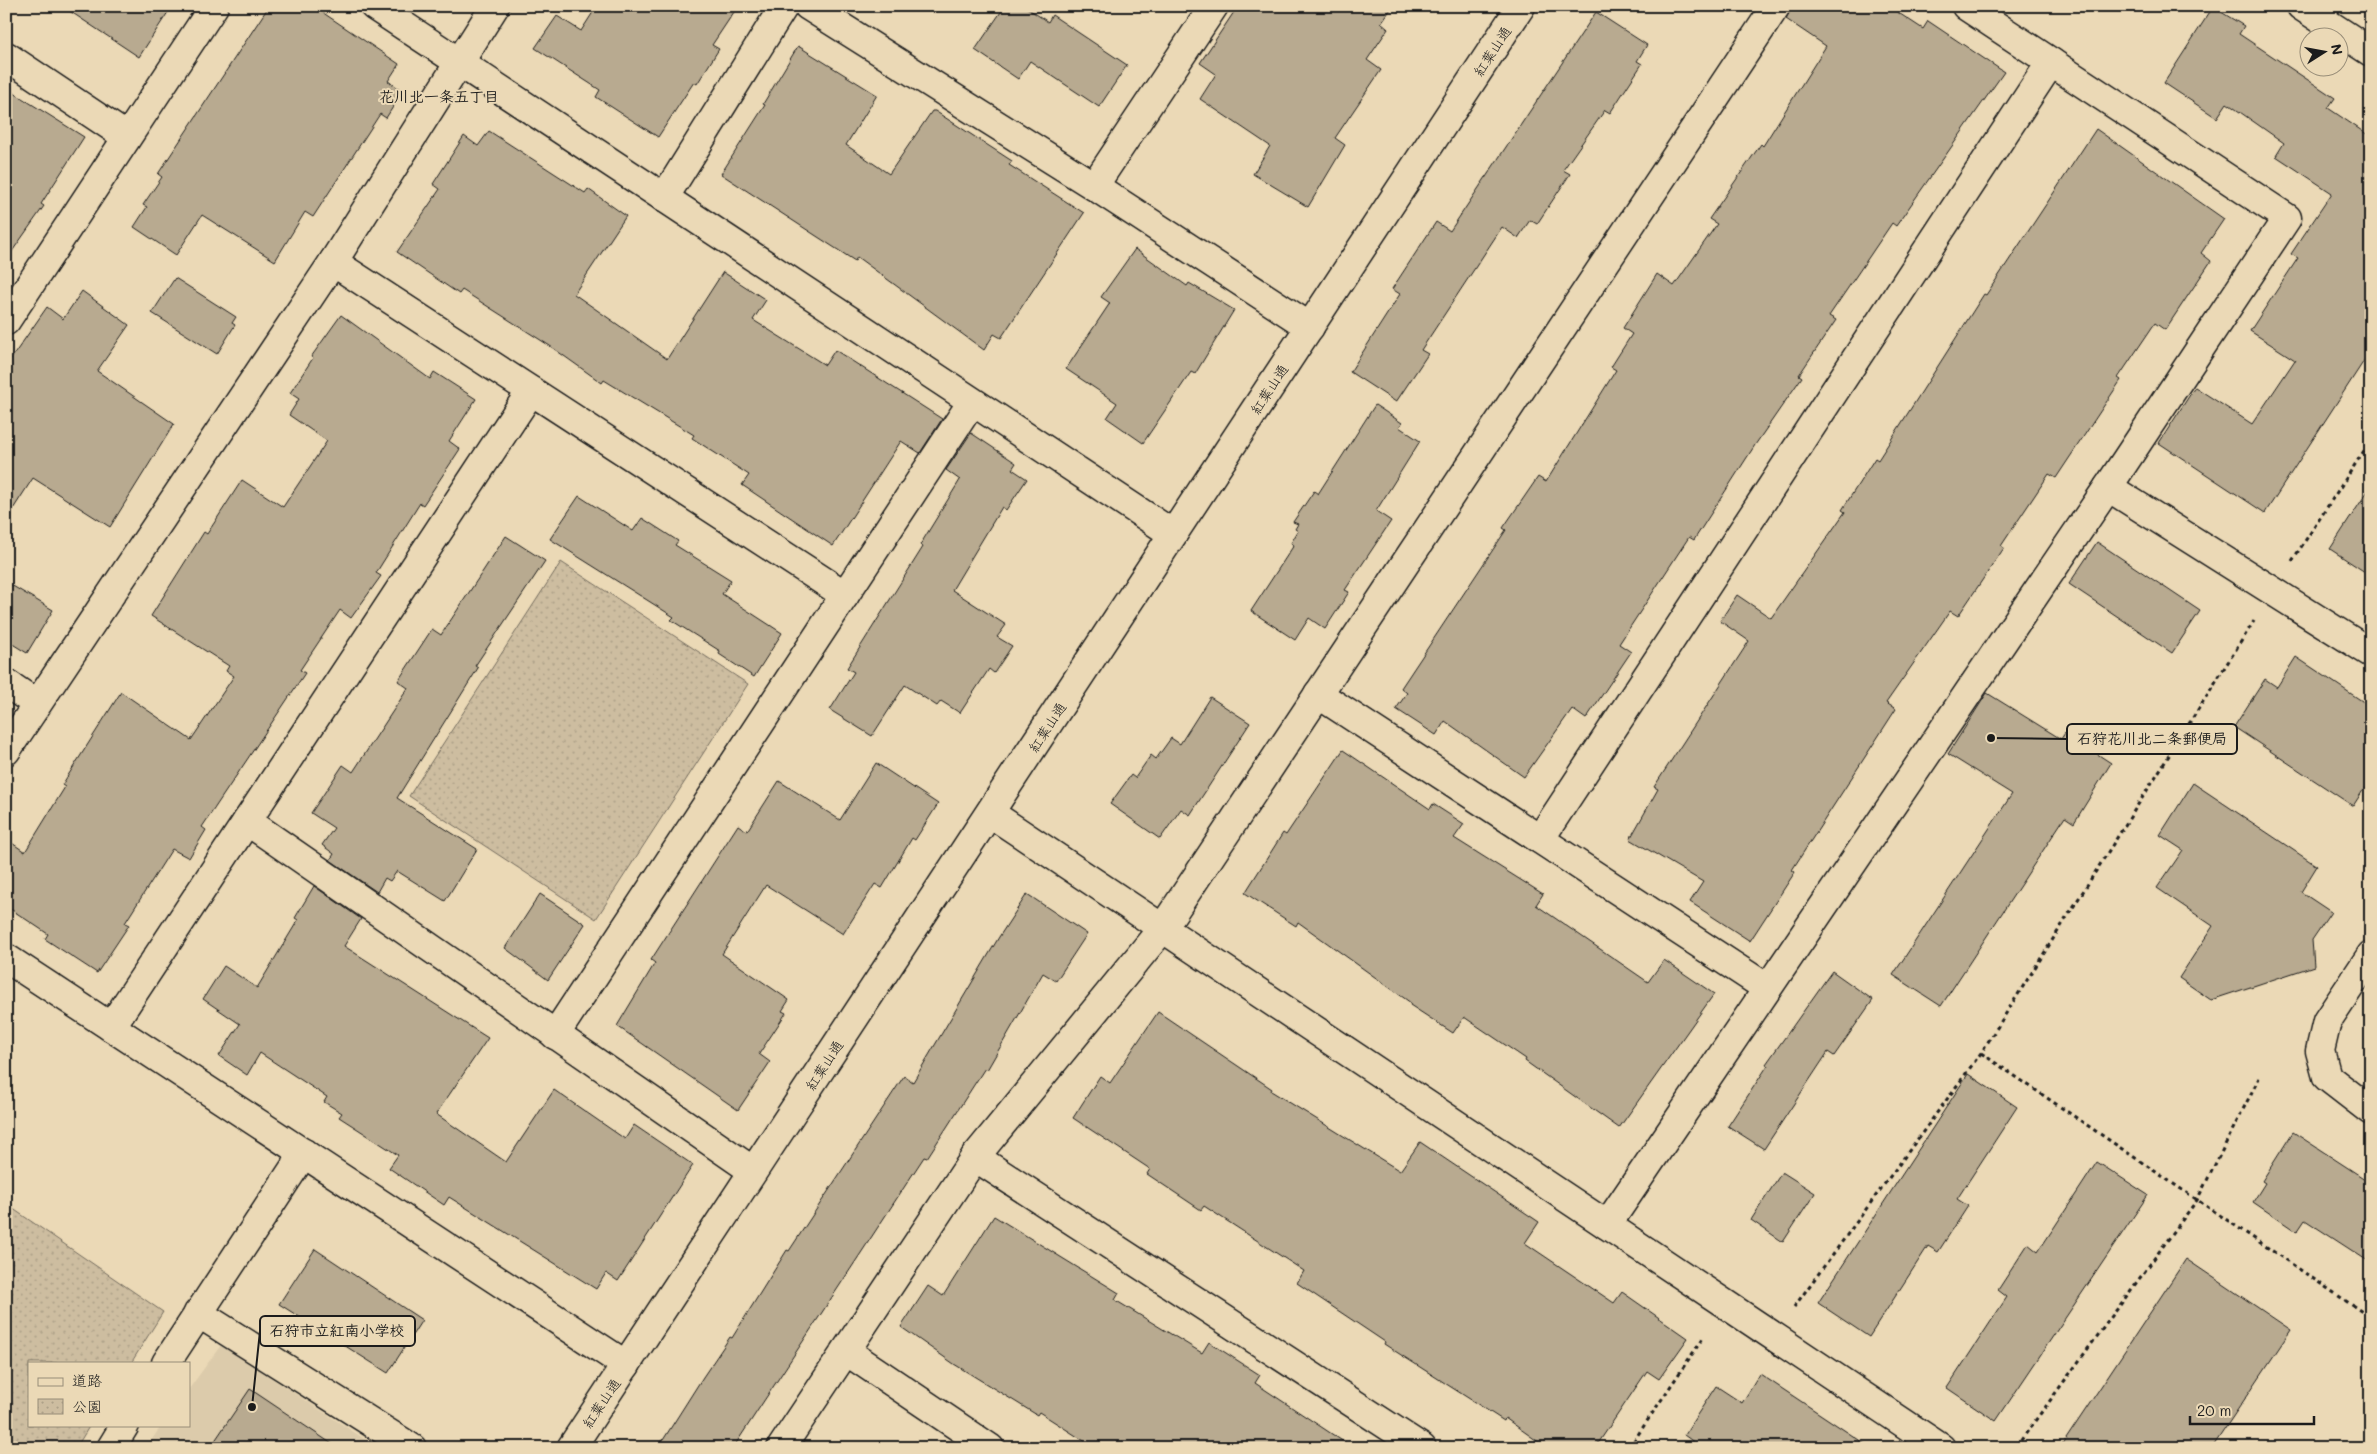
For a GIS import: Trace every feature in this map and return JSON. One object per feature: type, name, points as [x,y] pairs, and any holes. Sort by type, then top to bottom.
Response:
[{"type":"street","points":[[6,321],[214,6]]},
{"type":"street","points":[[374,6],[1173,534]]},
{"type":"street","points":[[6,751],[333,262],[495,6]]},
{"type":"street","points":[[664,198],[784,6]]},
{"type":"street","points":[[808,6],[1094,186],[1310,327]]},
{"type":"street","points":[[1094,186],[1214,6]]},
{"type":"street","name":"紅葉山通","points":[[572,1448],[1521,6]]},
{"type":"street","points":[[781,1448],[975,1157],[1162,929],[1776,6]]},
{"type":"street","points":[[1607,1225],[2108,487],[2287,218],[1966,6]]},
{"type":"street","points":[[2301,6],[2371,52]]},
{"type":"street","points":[[6,56],[128,137]]},
{"type":"street","points":[[1540,839],[2050,62]]},
{"type":"street","points":[[333,262],[845,594]]},
{"type":"street","points":[[111,1027],[531,391]]},
{"type":"street","points":[[555,1035],[972,402]]},
{"type":"street","points":[[2108,487],[2371,653]]},
{"type":"street","points":[[6,683],[37,704]]},
{"type":"street","points":[[1318,694],[1767,988]]},
{"type":"street","points":[[990,813],[1941,1448]]},
{"type":"street","points":[[247,822],[753,1172]]},
{"type":"street","points":[[2371,955],[2327,1021],[2320,1051],[2327,1077],[2371,1111]]},
{"type":"street","points":[[6,958],[626,1365]]},
{"type":"street","points":[[167,1362],[304,1153]]},
{"type":"street","points":[[975,1157],[1422,1448]]},
{"type":"street","points":[[198,1313],[412,1448]]},
{"type":"street","points":[[846,1351],[990,1448]]},
{"type":"street","points":[[111,1448],[125,1426]]},
{"type":"path","points":[[1790,1311],[1981,1053],[2272,591],[2371,440]]},
{"type":"path","points":[[1981,1053],[2371,1318]]},
{"type":"path","points":[[2016,1447],[2198,1200],[2259,1078]]},
{"type":"path","points":[[1629,1448],[1703,1338]]},
{"type":"shaded area","points":[[221,1345],[378,1448],[146,1448],[161,1426],[190,1426],[190,1388]]},
{"type":"green space","points":[[561,562],[748,684],[596,919],[409,796]]},
{"type":"green space","points":[[6,1204],[163,1312],[132,1362],[28,1362],[28,1426],[89,1426],[76,1448],[13,1448],[6,1443]]},
{"type":"building","points":[[62,6],[172,6],[139,57]]},
{"type":"building","points":[[269,6],[313,6],[399,64],[388,81],[403,91],[386,118],[380,114],[313,217],[305,212],[275,261],[202,215],[176,255],[134,227],[147,207],[143,205],[162,177],[158,174]]},
{"type":"building","points":[[597,6],[738,6],[712,45],[719,49],[697,84],[694,82],[658,137],[596,97],[600,90],[535,48],[557,16],[581,31]]},
{"type":"building","points":[[1005,6],[1024,6],[1048,22],[1052,15],[1127,65],[1099,107],[1030,61],[1018,79],[975,50]]},
{"type":"building","points":[[1238,6],[1393,6],[1381,23],[1388,29],[1367,60],[1381,70],[1335,138],[1345,145],[1308,207],[1253,174],[1270,146],[1200,99],[1216,74],[1200,63]]},
{"type":"building","points":[[1792,6],[1888,6],[1923,29],[1928,21],[2004,72],[1896,226],[1892,223],[1829,316],[1836,320],[1799,375],[1802,377],[1755,445],[1694,540],[1689,537],[1619,644],[1631,652],[1586,719],[1572,709],[1524,777],[1445,721],[1436,735],[1396,709],[1407,693],[1401,688],[1506,530],[1503,528],[1538,477],[1546,482],[1616,370],[1611,367],[1632,334],[1623,328],[1657,274],[1674,286],[1717,224],[1709,219],[1761,144],[1763,146],[1826,46],[1786,19]]},
{"type":"building","points":[[2213,7],[2244,26],[2239,34],[2300,75],[2300,78],[2305,78],[2335,98],[2328,108],[2371,137],[2371,350],[2265,513],[2159,443],[2195,387],[2252,424],[2295,360],[2250,331],[2298,258],[2291,254],[2332,193],[2276,156],[2284,143],[2227,103],[2217,118],[2164,83]]},
{"type":"building","points":[[1596,12],[1647,45],[1637,61],[1642,64],[1610,113],[1605,110],[1563,170],[1570,174],[1537,224],[1530,220],[1518,238],[1502,227],[1421,350],[1428,354],[1396,402],[1350,372],[1400,294],[1392,289],[1436,222],[1450,231]]},
{"type":"building","points":[[798,46],[877,95],[846,145],[889,174],[932,111],[935,111],[1012,161],[1009,165],[1084,213],[1001,338],[994,334],[984,350],[857,257],[855,261],[721,174],[765,105],[763,104]]},
{"type":"building","points":[[6,88],[84,137],[41,204],[44,206],[6,260]]},
{"type":"building","points":[[2096,129],[2224,219],[2201,253],[2211,261],[2165,330],[2155,323],[2118,378],[2121,380],[2056,478],[2049,474],[2001,546],[2004,548],[1958,616],[1950,611],[1886,703],[1896,709],[1792,870],[1795,872],[1750,941],[1690,902],[1703,882],[1630,839],[1658,789],[1654,787],[1749,641],[1720,621],[1737,595],[1771,618],[1845,512],[1842,510],[1875,458],[1878,460],[1984,294],[1986,295]]},
{"type":"building","points":[[489,131],[585,193],[588,189],[626,216],[574,294],[667,359],[723,272],[766,300],[753,320],[825,365],[835,350],[942,419],[920,453],[901,441],[833,546],[742,485],[749,475],[692,438],[694,435],[604,380],[602,383],[550,346],[462,290],[459,294],[397,252],[440,189],[433,184],[464,136],[478,146]]},
{"type":"building","points":[[1135,249],[1187,286],[1189,283],[1234,310],[1195,374],[1191,372],[1143,443],[1107,418],[1117,403],[1066,369],[1110,303],[1101,297]]},
{"type":"building","points":[[175,278],[236,317],[232,323],[235,325],[217,354],[152,313]]},
{"type":"building","points":[[82,291],[129,325],[97,371],[174,424],[110,527],[33,478],[6,520],[6,366],[47,307],[63,319]]},
{"type":"building","points":[[341,315],[430,379],[434,372],[476,399],[449,441],[460,449],[423,505],[420,503],[376,573],[381,576],[351,618],[340,610],[300,670],[305,673],[202,827],[206,830],[189,858],[172,849],[125,923],[129,925],[97,973],[45,939],[48,934],[6,906],[6,839],[25,852],[65,787],[62,785],[121,692],[191,740],[234,676],[226,671],[229,666],[151,616],[204,532],[207,534],[242,480],[283,507],[327,441],[289,415],[299,399],[290,393],[313,358],[311,357]]},
{"type":"building","points":[[1375,405],[1402,423],[1399,427],[1420,441],[1376,511],[1391,521],[1345,590],[1349,592],[1325,629],[1309,618],[1295,640],[1251,611],[1294,545],[1291,543],[1298,531],[1295,529],[1298,524],[1293,522],[1314,491],[1318,494]]},
{"type":"building","points":[[971,433],[1016,463],[1012,469],[1027,479],[1006,510],[1002,507],[952,590],[1006,625],[997,637],[1012,646],[994,673],[989,669],[960,713],[941,701],[937,706],[905,685],[872,736],[830,710],[854,672],[847,668],[923,547],[920,545],[960,480],[946,470]]},
{"type":"building","points":[[2371,486],[2371,576],[2330,549]]},
{"type":"building","points":[[579,496],[633,531],[642,518],[678,541],[675,545],[731,580],[722,594],[782,633],[754,677],[719,654],[720,651],[671,620],[674,617],[550,539]]},
{"type":"building","points":[[506,536],[545,561],[475,666],[478,668],[397,798],[477,849],[445,901],[397,871],[390,881],[385,878],[377,892],[330,860],[334,854],[322,845],[334,828],[311,813],[343,765],[353,772],[408,688],[398,681],[432,629],[441,635]]},
{"type":"building","points":[[2097,542],[2200,611],[2172,653],[2069,584]]},
{"type":"building","points":[[6,582],[53,610],[27,653],[6,640]]},
{"type":"building","points":[[2296,657],[2371,707],[2371,778],[2353,806],[2234,727],[2265,679],[2277,687]]},
{"type":"building","points":[[1987,693],[2061,739],[2065,733],[2111,763],[2074,823],[2065,817],[1941,1006],[1893,975],[2012,794],[1948,754]]},
{"type":"building","points":[[1210,697],[1250,723],[1190,815],[1181,809],[1160,839],[1110,804],[1131,775],[1135,778],[1151,755],[1156,759],[1171,738],[1180,744]]},
{"type":"building","points":[[1343,750],[1430,809],[1433,804],[1464,824],[1454,838],[1543,894],[1536,905],[1648,982],[1664,960],[1714,994],[1619,1128],[1525,1061],[1526,1059],[1464,1017],[1453,1033],[1410,1005],[1411,1003],[1298,922],[1296,926],[1245,893],[1283,833],[1286,835]]},
{"type":"building","points":[[876,763],[938,804],[915,840],[912,838],[882,888],[875,884],[843,934],[766,885],[722,954],[789,1000],[782,1011],[786,1013],[759,1054],[770,1062],[738,1110],[617,1026],[655,963],[651,960],[738,825],[747,831],[779,781],[840,820]]},
{"type":"building","points":[[2193,783],[2317,866],[2301,892],[2331,912],[2312,940],[2314,966],[2211,1000],[2179,978],[2213,926],[2157,888],[2183,850],[2160,835]]},
{"type":"building","points":[[314,886],[361,919],[344,946],[488,1038],[436,1114],[506,1162],[554,1090],[625,1139],[634,1125],[693,1165],[618,1281],[606,1273],[596,1289],[449,1197],[444,1205],[389,1168],[398,1155],[339,1117],[342,1113],[324,1102],[327,1097],[260,1053],[247,1075],[219,1056],[240,1024],[203,999],[224,966],[257,988],[298,920],[295,918]]},
{"type":"building","points":[[540,894],[585,924],[548,980],[505,948]]},
{"type":"building","points":[[1027,894],[1087,934],[1056,981],[1043,973],[987,1070],[985,1068],[927,1158],[924,1157],[733,1448],[658,1448],[703,1377],[730,1337],[732,1338],[787,1250],[789,1251],[904,1076],[913,1082],[999,937]]},
{"type":"building","points":[[1832,971],[1873,1000],[1834,1056],[1828,1052],[1764,1149],[1728,1126],[1768,1065],[1766,1064]]},
{"type":"building","points":[[1158,1012],[1272,1089],[1271,1091],[1400,1171],[1420,1142],[1539,1222],[1525,1243],[1614,1303],[1622,1292],[1688,1338],[1659,1379],[1647,1371],[1595,1448],[1547,1448],[1505,1418],[1504,1421],[1384,1344],[1385,1342],[1297,1283],[1304,1271],[1204,1206],[1201,1210],[1147,1174],[1150,1169],[1073,1118],[1100,1076],[1110,1083]]},
{"type":"building","points":[[1968,1074],[2017,1107],[1957,1199],[1968,1206],[1938,1252],[1928,1246],[1869,1337],[1818,1303]]},
{"type":"building","points":[[2293,1132],[2371,1183],[2371,1263],[2305,1220],[2297,1232],[2253,1202],[2265,1183],[2262,1181]]},
{"type":"building","points":[[2097,1162],[2148,1195],[1996,1421],[1947,1388],[2007,1297],[1998,1290],[2028,1244],[2038,1252]]},
{"type":"building","points":[[1782,1172],[1815,1193],[1783,1242],[1751,1220]]},
{"type":"building","points":[[994,1216],[1119,1293],[1115,1300],[1202,1353],[1209,1342],[1260,1375],[1255,1383],[1353,1448],[1095,1448],[1039,1412],[1037,1415],[954,1364],[901,1327],[928,1286],[943,1296]]},
{"type":"building","points":[[315,1249],[422,1320],[388,1373],[279,1304]]},
{"type":"building","points":[[2186,1259],[2291,1330],[2212,1448],[2060,1448]]},
{"type":"building","points":[[1760,1374],[1871,1448],[1702,1448],[1684,1435],[1716,1386],[1742,1403]]},
{"type":"building","points":[[250,1389],[338,1448],[210,1448]]},
{"type":"place","name":"石狩花川北二条郵便局","points":[[1991,738]]},
{"type":"place","name":"石狩市立紅南小学校","points":[[252,1407]]},
{"type":"district","name":"花川北一条五丁目","points":[[439,96]]}]
